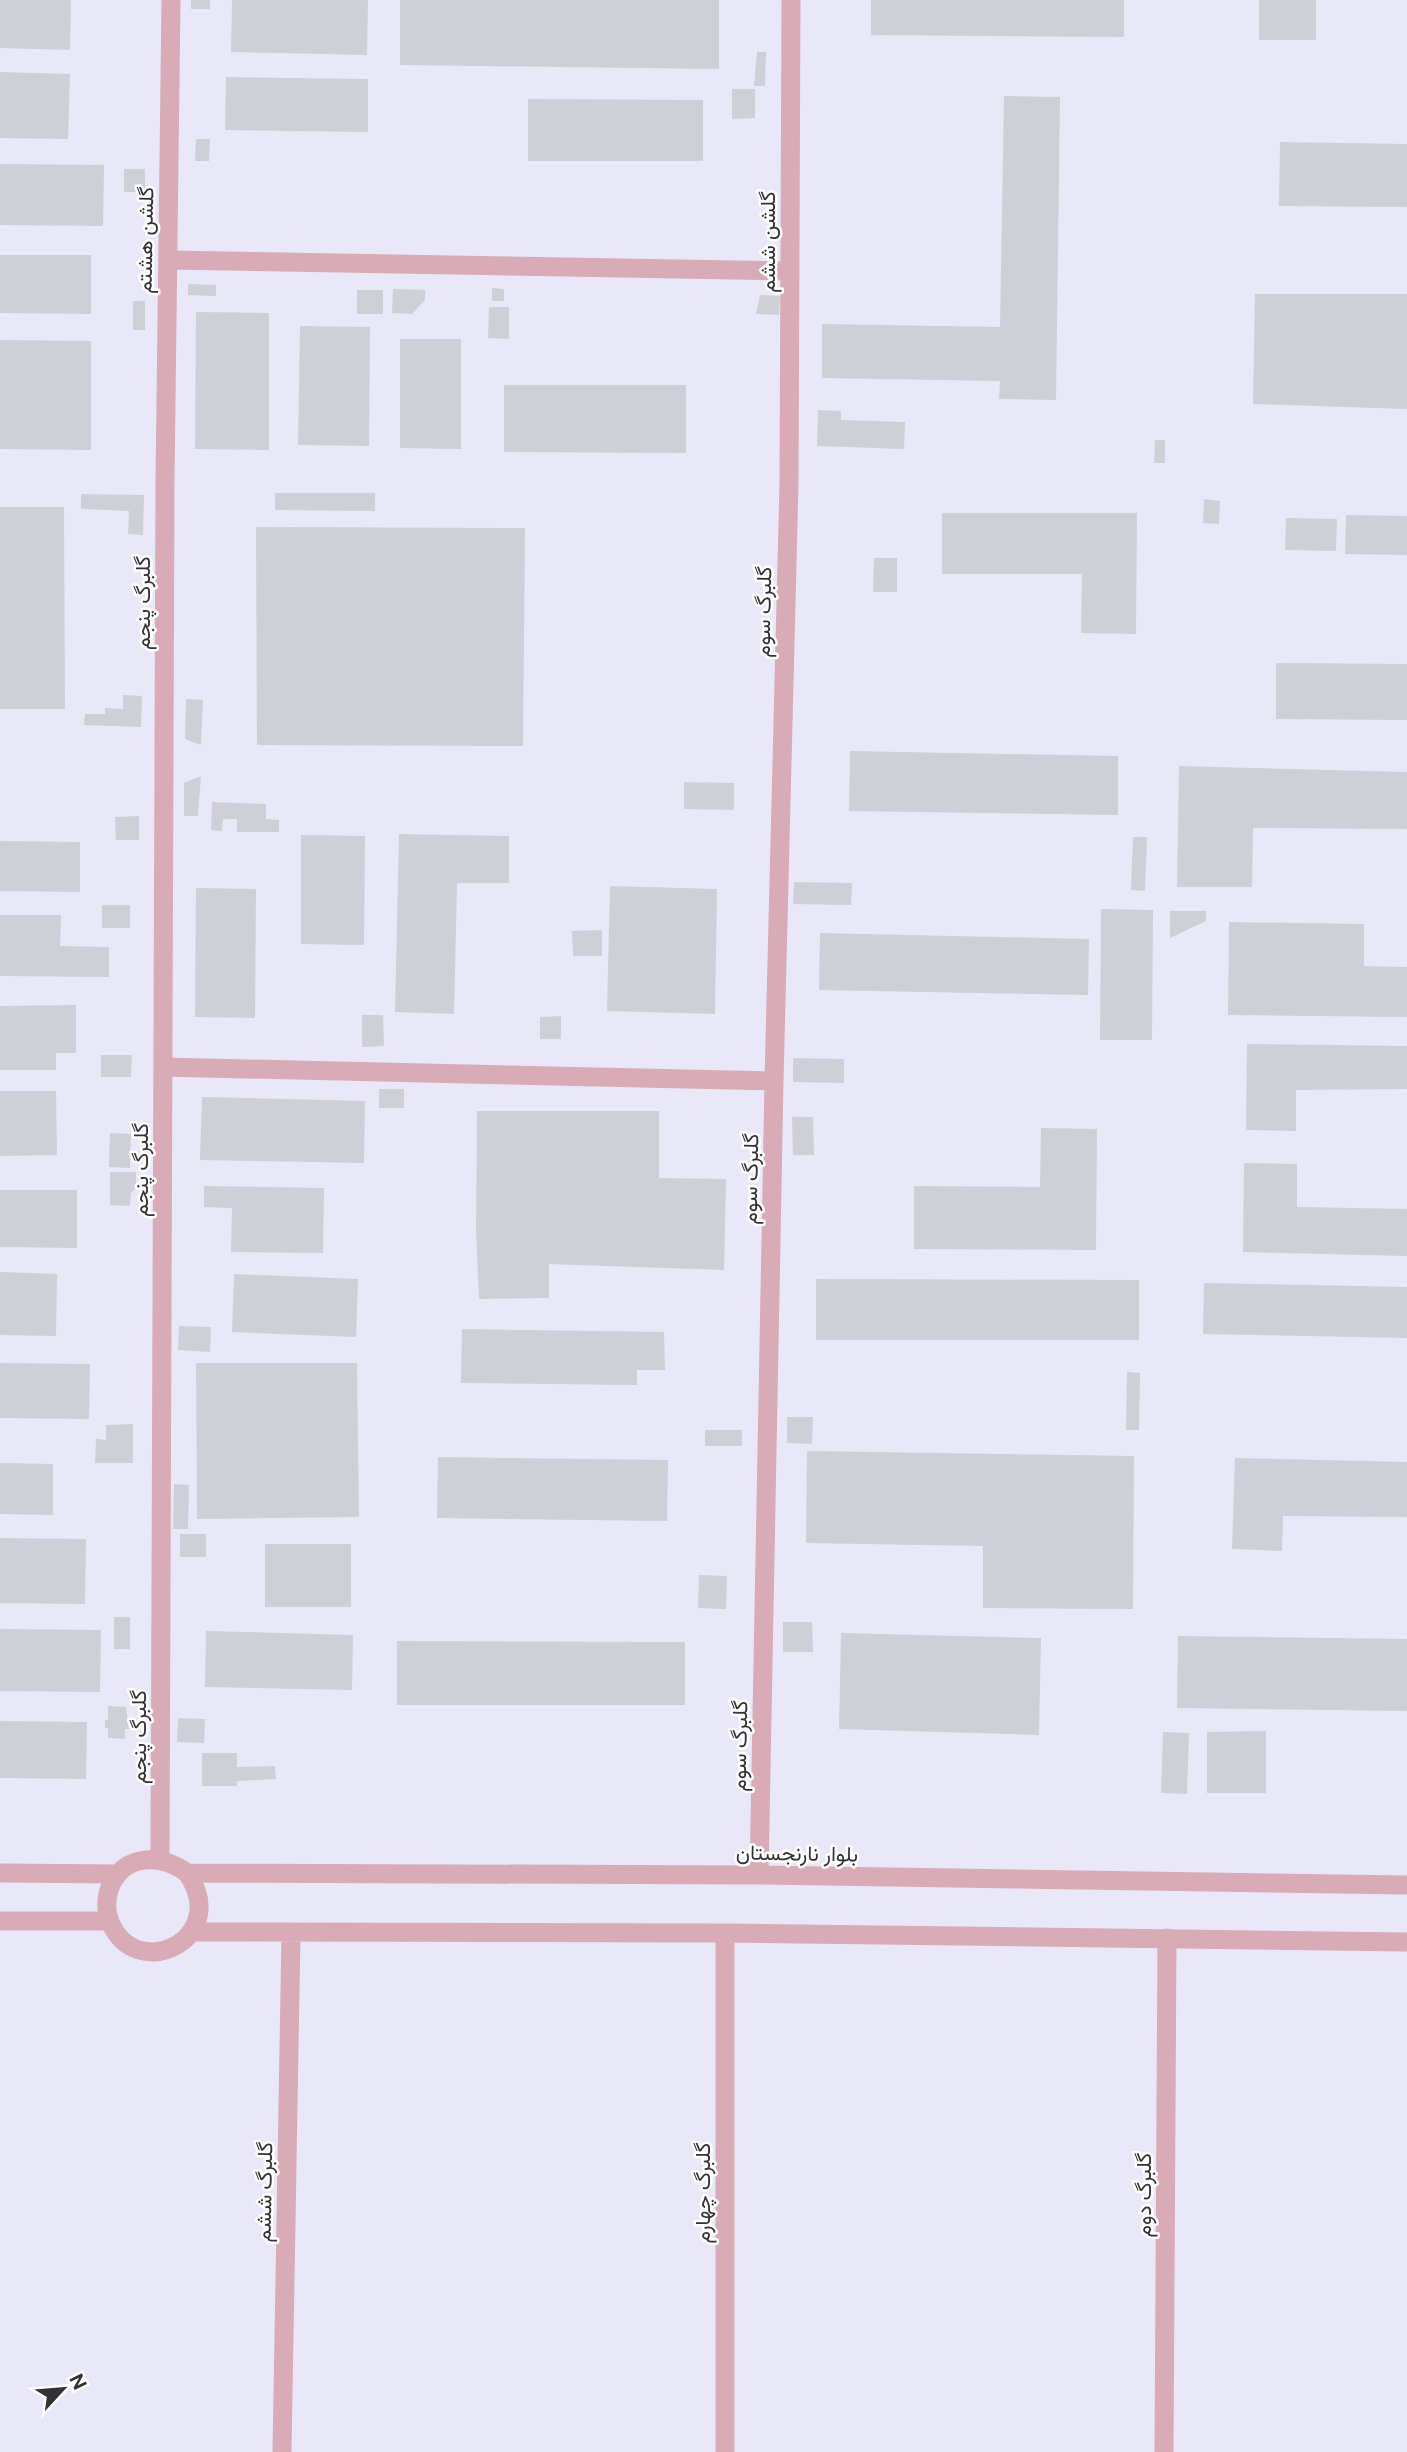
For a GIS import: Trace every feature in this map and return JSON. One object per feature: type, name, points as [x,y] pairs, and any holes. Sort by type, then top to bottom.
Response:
[{"type":"street","name":"گلشن هشتم","points":[[165,481],[171,0]]},
{"type":"street","name":"گلشن ششم","points":[[789,484],[791,0]]},
{"type":"street","points":[[168,260],[790,271]]},
{"type":"street","name":"گلبرگ پنجم","points":[[160,1859],[165,481]]},
{"type":"street","name":"گلبرگ سوم","points":[[759,1875],[789,484]]},
{"type":"street","points":[[163,1067],[775,1081]]},
{"type":"street","points":[[160,1859],[137,1862],[118,1874],[111,1885],[107,1897],[110,1921],[127,1944],[140,1950],[155,1952],[169,1949],[191,1932],[200,1908],[199,1896],[187,1873]]},
{"type":"street","name":"بلوار نارنجستان","points":[[160,1859],[175,1864],[187,1873],[759,1875],[1407,1885]]},
{"type":"street","points":[[0,1873],[118,1874]]},
{"type":"street","points":[[0,1921],[110,1921]]},
{"type":"street","points":[[191,1932],[725,1933],[1407,1942]]},
{"type":"street","name":"گلبرگ ششم","points":[[282,2452],[291,1933]]},
{"type":"street","name":"گلبرگ چهارم","points":[[724,2452],[725,1933]]},
{"type":"street","name":"گلبرگ دوم","points":[[1164,2452],[1167,1938]]},
{"type":"shaded area","points":[[0,0],[1407,0],[1407,2452],[0,2452]]},
{"type":"building","points":[[0,0],[71,0],[70,50],[0,48]]},
{"type":"building","points":[[191,0],[210,0],[210,9],[191,9]]},
{"type":"building","points":[[232,0],[368,0],[367,55],[231,52]]},
{"type":"building","points":[[400,0],[719,0],[719,69],[400,65]]},
{"type":"building","points":[[871,0],[1124,0],[1124,37],[871,35]]},
{"type":"building","points":[[1259,0],[1316,0],[1316,40],[1259,40]]},
{"type":"building","points":[[757,52],[766,52],[765,86],[754,86]]},
{"type":"building","points":[[0,72],[70,74],[68,139],[0,138]]},
{"type":"building","points":[[226,77],[368,79],[368,132],[225,130]]},
{"type":"building","points":[[732,89],[755,89],[755,118],[732,119]]},
{"type":"building","points":[[1004,96],[1060,97],[1056,400],[999,399],[1000,381],[822,378],[822,324],[1000,327]]},
{"type":"building","points":[[528,99],[703,100],[703,161],[528,161]]},
{"type":"building","points":[[196,139],[210,139],[209,161],[195,161]]},
{"type":"building","points":[[1280,142],[1407,144],[1407,207],[1279,206]]},
{"type":"building","points":[[0,164],[104,165],[103,226],[0,225]]},
{"type":"building","points":[[124,169],[145,169],[145,192],[124,192]]},
{"type":"building","points":[[0,255],[91,255],[91,314],[0,313]]},
{"type":"building","points":[[188,284],[216,285],[216,296],[188,295]]},
{"type":"building","points":[[492,288],[504,289],[504,301],[492,301]]},
{"type":"building","points":[[393,289],[425,290],[425,300],[412,314],[392,313]]},
{"type":"building","points":[[357,290],[383,290],[383,314],[357,314]]},
{"type":"building","points":[[1255,294],[1407,294],[1407,409],[1253,404]]},
{"type":"building","points":[[760,295],[780,296],[779,315],[756,314]]},
{"type":"building","points":[[133,301],[145,301],[145,330],[133,330]]},
{"type":"building","points":[[489,307],[509,307],[509,339],[488,338]]},
{"type":"building","points":[[196,312],[269,313],[269,450],[195,449]]},
{"type":"building","points":[[300,326],[370,327],[369,446],[298,445]]},
{"type":"building","points":[[400,339],[461,339],[461,449],[400,448]]},
{"type":"building","points":[[0,340],[91,341],[91,450],[0,449]]},
{"type":"building","points":[[504,385],[686,385],[686,453],[504,452]]},
{"type":"building","points":[[818,410],[841,411],[841,420],[905,422],[904,449],[817,446]]},
{"type":"building","points":[[1155,440],[1165,440],[1165,463],[1154,463]]},
{"type":"building","points":[[275,493],[375,493],[375,511],[275,510]]},
{"type":"building","points":[[81,494],[144,495],[143,535],[128,534],[129,511],[81,509]]},
{"type":"building","points":[[1204,499],[1220,501],[1219,524],[1203,523]]},
{"type":"building","points":[[0,507],[64,507],[65,709],[0,709]]},
{"type":"building","points":[[942,513],[1137,513],[1136,634],[1081,633],[1082,574],[942,574]]},
{"type":"building","points":[[1346,515],[1407,516],[1407,555],[1345,554]]},
{"type":"building","points":[[1286,518],[1337,519],[1336,551],[1285,550]]},
{"type":"building","points":[[256,527],[525,528],[523,746],[257,745]]},
{"type":"building","points":[[874,558],[897,558],[897,592],[873,592]]},
{"type":"building","points":[[1276,663],[1407,664],[1407,720],[1276,719]]},
{"type":"building","points":[[123,695],[142,696],[141,727],[84,725],[85,714],[105,714],[105,708],[123,709]]},
{"type":"building","points":[[186,699],[203,700],[201,745],[185,739]]},
{"type":"building","points":[[850,751],[1118,756],[1118,815],[849,811]]},
{"type":"building","points":[[1179,766],[1407,772],[1407,829],[1253,828],[1252,887],[1177,887]]},
{"type":"building","points":[[201,776],[198,816],[184,816],[184,783]]},
{"type":"building","points":[[684,782],[734,783],[734,810],[684,809]]},
{"type":"building","points":[[212,802],[266,804],[266,819],[279,820],[279,832],[237,832],[237,819],[223,819],[222,831],[211,830]]},
{"type":"building","points":[[139,816],[139,840],[116,840],[115,817]]},
{"type":"building","points":[[399,834],[509,836],[509,883],[457,883],[454,1014],[395,1012]]},
{"type":"building","points":[[301,835],[365,836],[364,945],[301,944]]},
{"type":"building","points":[[1133,837],[1147,837],[1145,891],[1131,890]]},
{"type":"building","points":[[0,841],[80,842],[80,892],[0,891]]},
{"type":"building","points":[[794,882],[852,883],[851,905],[793,904]]},
{"type":"building","points":[[610,886],[717,889],[715,1014],[607,1011]]},
{"type":"building","points":[[196,888],[256,889],[255,1018],[195,1017]]},
{"type":"building","points":[[102,905],[130,905],[130,928],[102,928]]},
{"type":"building","points":[[1101,909],[1153,910],[1152,1040],[1100,1040]]},
{"type":"building","points":[[1170,911],[1206,911],[1206,921],[1170,938]]},
{"type":"building","points":[[0,915],[61,915],[60,946],[109,947],[109,977],[0,976]]},
{"type":"building","points":[[1229,922],[1364,924],[1364,966],[1407,967],[1407,1017],[1228,1015]]},
{"type":"building","points":[[602,930],[602,956],[573,956],[572,931]]},
{"type":"building","points":[[820,933],[1089,939],[1088,995],[819,990]]},
{"type":"building","points":[[76,1005],[76,1053],[56,1053],[56,1070],[0,1070],[0,1006]]},
{"type":"building","points":[[362,1015],[383,1015],[384,1046],[362,1047]]},
{"type":"building","points":[[561,1016],[561,1039],[540,1039],[540,1017]]},
{"type":"building","points":[[1247,1044],[1407,1046],[1407,1089],[1296,1090],[1296,1131],[1246,1130]]},
{"type":"building","points":[[101,1055],[132,1055],[131,1077],[101,1077]]},
{"type":"building","points":[[793,1058],[844,1059],[844,1083],[793,1082]]},
{"type":"building","points":[[379,1089],[404,1089],[404,1108],[379,1108]]},
{"type":"building","points":[[0,1091],[56,1091],[57,1155],[0,1156]]},
{"type":"building","points":[[202,1097],[365,1101],[364,1163],[200,1160]]},
{"type":"building","points":[[477,1111],[659,1111],[659,1178],[726,1179],[724,1270],[549,1264],[549,1298],[479,1299],[476,1230]]},
{"type":"building","points":[[792,1117],[813,1117],[814,1155],[793,1155]]},
{"type":"building","points":[[1041,1128],[1097,1129],[1096,1250],[914,1249],[914,1186],[1040,1187]]},
{"type":"building","points":[[110,1133],[131,1134],[130,1168],[109,1167]]},
{"type":"building","points":[[1244,1163],[1297,1164],[1297,1207],[1407,1209],[1407,1256],[1243,1252]]},
{"type":"building","points":[[110,1172],[136,1172],[136,1188],[131,1193],[130,1206],[110,1205]]},
{"type":"building","points":[[204,1186],[324,1188],[323,1253],[231,1252],[232,1208],[204,1207]]},
{"type":"building","points":[[0,1190],[77,1190],[77,1248],[0,1247]]},
{"type":"building","points":[[0,1272],[57,1274],[56,1336],[0,1335]]},
{"type":"building","points":[[234,1274],[358,1279],[356,1337],[232,1332]]},
{"type":"building","points":[[816,1279],[1139,1280],[1139,1340],[816,1340]]},
{"type":"building","points":[[1204,1283],[1407,1287],[1407,1338],[1203,1334]]},
{"type":"building","points":[[179,1326],[211,1327],[210,1352],[178,1350]]},
{"type":"building","points":[[462,1329],[664,1332],[665,1370],[637,1370],[637,1385],[461,1383]]},
{"type":"building","points":[[0,1363],[90,1364],[89,1419],[0,1418]]},
{"type":"building","points":[[196,1363],[357,1363],[359,1517],[197,1519]]},
{"type":"building","points":[[1127,1372],[1140,1373],[1139,1430],[1126,1430]]},
{"type":"building","points":[[787,1417],[813,1417],[812,1444],[787,1443]]},
{"type":"building","points":[[133,1424],[133,1463],[95,1463],[96,1439],[106,1440],[106,1425]]},
{"type":"building","points":[[705,1430],[742,1430],[742,1446],[705,1446]]},
{"type":"building","points":[[807,1451],[1134,1456],[1133,1609],[983,1608],[983,1546],[806,1543]]},
{"type":"building","points":[[438,1457],[668,1460],[667,1521],[437,1518]]},
{"type":"building","points":[[1235,1458],[1407,1462],[1407,1517],[1283,1516],[1282,1551],[1232,1549]]},
{"type":"building","points":[[0,1463],[53,1464],[53,1515],[0,1514]]},
{"type":"building","points":[[174,1484],[189,1485],[188,1529],[173,1529]]},
{"type":"building","points":[[180,1534],[206,1534],[206,1557],[180,1557]]},
{"type":"building","points":[[0,1538],[86,1539],[85,1604],[0,1603]]},
{"type":"building","points":[[265,1544],[351,1544],[351,1607],[265,1607]]},
{"type":"building","points":[[699,1575],[727,1576],[726,1609],[698,1608]]},
{"type":"building","points":[[114,1617],[130,1617],[130,1649],[114,1649]]},
{"type":"building","points":[[783,1622],[812,1622],[813,1652],[783,1652]]},
{"type":"building","points":[[0,1629],[101,1630],[100,1692],[0,1691]]},
{"type":"building","points":[[206,1631],[353,1635],[352,1690],[205,1687]]},
{"type":"building","points":[[841,1633],[1041,1638],[1039,1735],[839,1729]]},
{"type":"building","points":[[1178,1636],[1407,1639],[1407,1711],[1177,1708]]},
{"type":"building","points":[[397,1641],[685,1642],[685,1705],[397,1705]]},
{"type":"building","points":[[108,1706],[126,1707],[129,1729],[125,1729],[125,1739],[108,1738],[105,1720],[108,1720]]},
{"type":"building","points":[[178,1718],[205,1719],[204,1743],[177,1742]]},
{"type":"building","points":[[0,1721],[87,1722],[86,1779],[0,1778]]},
{"type":"building","points":[[1266,1731],[1266,1793],[1207,1793],[1207,1732]]},
{"type":"building","points":[[1163,1732],[1189,1733],[1187,1794],[1161,1793]]},
{"type":"building","points":[[202,1753],[237,1753],[237,1767],[275,1766],[276,1779],[237,1781],[237,1786],[202,1786]]}]
